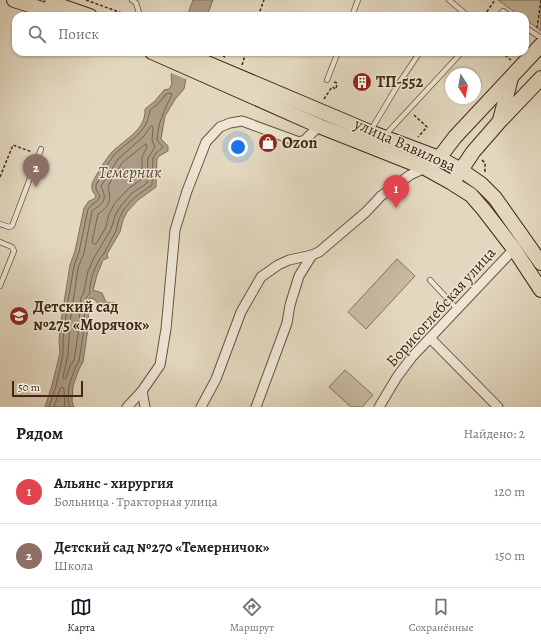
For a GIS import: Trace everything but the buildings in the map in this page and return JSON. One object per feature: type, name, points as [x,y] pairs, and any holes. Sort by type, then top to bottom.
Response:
[{"type":"main road","points":[[14,0],[66,9]]},
{"type":"main road","points":[[44,0],[76,12]]},
{"type":"main road","points":[[529,53],[539,40]]},
{"type":"main road","points":[[163,56],[241,85]]},
{"type":"main road","points":[[188,56],[241,85]]},
{"type":"main road","points":[[425,168],[439,158],[455,137],[512,76],[527,56]]},
{"type":"main road","points":[[500,121],[512,76]]},
{"type":"main road","points":[[452,183],[473,152],[500,121],[535,87],[541,78]]},
{"type":"main road","name":"улица Вавилова","points":[[241,85],[319,126],[425,168],[471,195],[514,249],[541,290]]},
{"type":"main road","name":"улица Вавилова","points":[[241,85],[439,158],[461,170],[481,184],[495,198],[540,260]]},
{"type":"street","points":[[127,407],[142,391],[160,365],[166,329],[175,230],[187,190],[206,142],[220,127],[230,123],[242,121],[300,142],[305,140],[319,126]]},
{"type":"street","points":[[201,407],[216,379],[241,312],[261,277],[288,260],[319,252],[366,212],[381,196],[410,175],[425,168]]},
{"type":"street","name":"Борисоглебская улица","points":[[380,407],[397,377],[412,357],[514,249]]},
{"type":"street","points":[[256,407],[287,323],[290,306],[299,276],[312,255]]},
{"type":"street","points":[[430,338],[498,407]]},
{"type":"street","points":[[142,391],[145,407]]},
{"type":"lane","points":[[132,0],[136,3],[139,12]]},
{"type":"lane","points":[[354,12],[358,0]]},
{"type":"lane","points":[[451,1],[463,12]]},
{"type":"lane","points":[[529,31],[539,40],[541,38]]},
{"type":"lane","points":[[327,80],[336,56]]},
{"type":"lane","points":[[370,132],[399,83],[417,56]]},
{"type":"lane","points":[[385,138],[388,132],[458,56]]},
{"type":"lane","points":[[0,224],[9,227],[12,226],[42,149]]},
{"type":"lane","points":[[0,242],[12,247],[14,251],[0,286]]},
{"type":"lane","points":[[430,280],[457,309]]},
{"type":"path","points":[[86,0],[119,12]]},
{"type":"path","points":[[260,12],[264,0]]},
{"type":"path","points":[[487,12],[495,0]]},
{"type":"path","points":[[539,40],[541,0]]},
{"type":"path","points":[[242,65],[245,56]]},
{"type":"path","points":[[505,56],[512,62]]},
{"type":"path","points":[[322,103],[332,88],[336,89],[337,83],[327,80]]},
{"type":"path","points":[[412,113],[428,127],[418,138]]},
{"type":"path","points":[[0,177],[13,146],[39,155]]},
{"type":"shaded area","points":[[498,0],[541,0],[541,31],[529,22],[529,12],[514,12]]},
{"type":"shaded area","points":[[397,259],[415,276],[366,329],[348,312]]},
{"type":"shaded area","points":[[345,370],[373,395],[362,407],[351,407],[329,387]]},
{"type":"water","points":[[193,0],[213,0],[208,12],[188,12]]},
{"type":"water","name":"Темерник","points":[[176,56],[178,56],[186,79],[184,89],[176,98],[165,116],[161,139],[168,146],[168,151],[159,156],[157,159],[156,187],[138,200],[127,212],[120,232],[107,254],[108,258],[103,260],[93,290],[102,293],[106,302],[114,302],[117,306],[117,311],[107,311],[94,299],[90,298],[88,311],[89,322],[83,362],[73,386],[72,401],[74,407],[45,407],[60,353],[59,340],[61,321],[70,265],[75,251],[84,208],[89,201],[94,199],[96,196],[92,190],[92,184],[110,155],[117,147],[134,134],[142,123],[145,109],[155,101],[164,90],[169,89],[172,84],[171,76]]},
{"type":"pier","points":[[174,56],[195,56],[188,80],[169,72]]},
{"type":"place","name":"ТП-552","points":[[362,82]]},
{"type":"place","name":"Ozon","points":[[268,143]]},
{"type":"place","name":"Детский сад №270 «Темерничок»","points":[[36,187]]},
{"type":"place","name":"Альянс - хирургия","points":[[396,208]]},
{"type":"place","name":"Детский сад №275 «Морячок»","points":[[19,316]]}]
